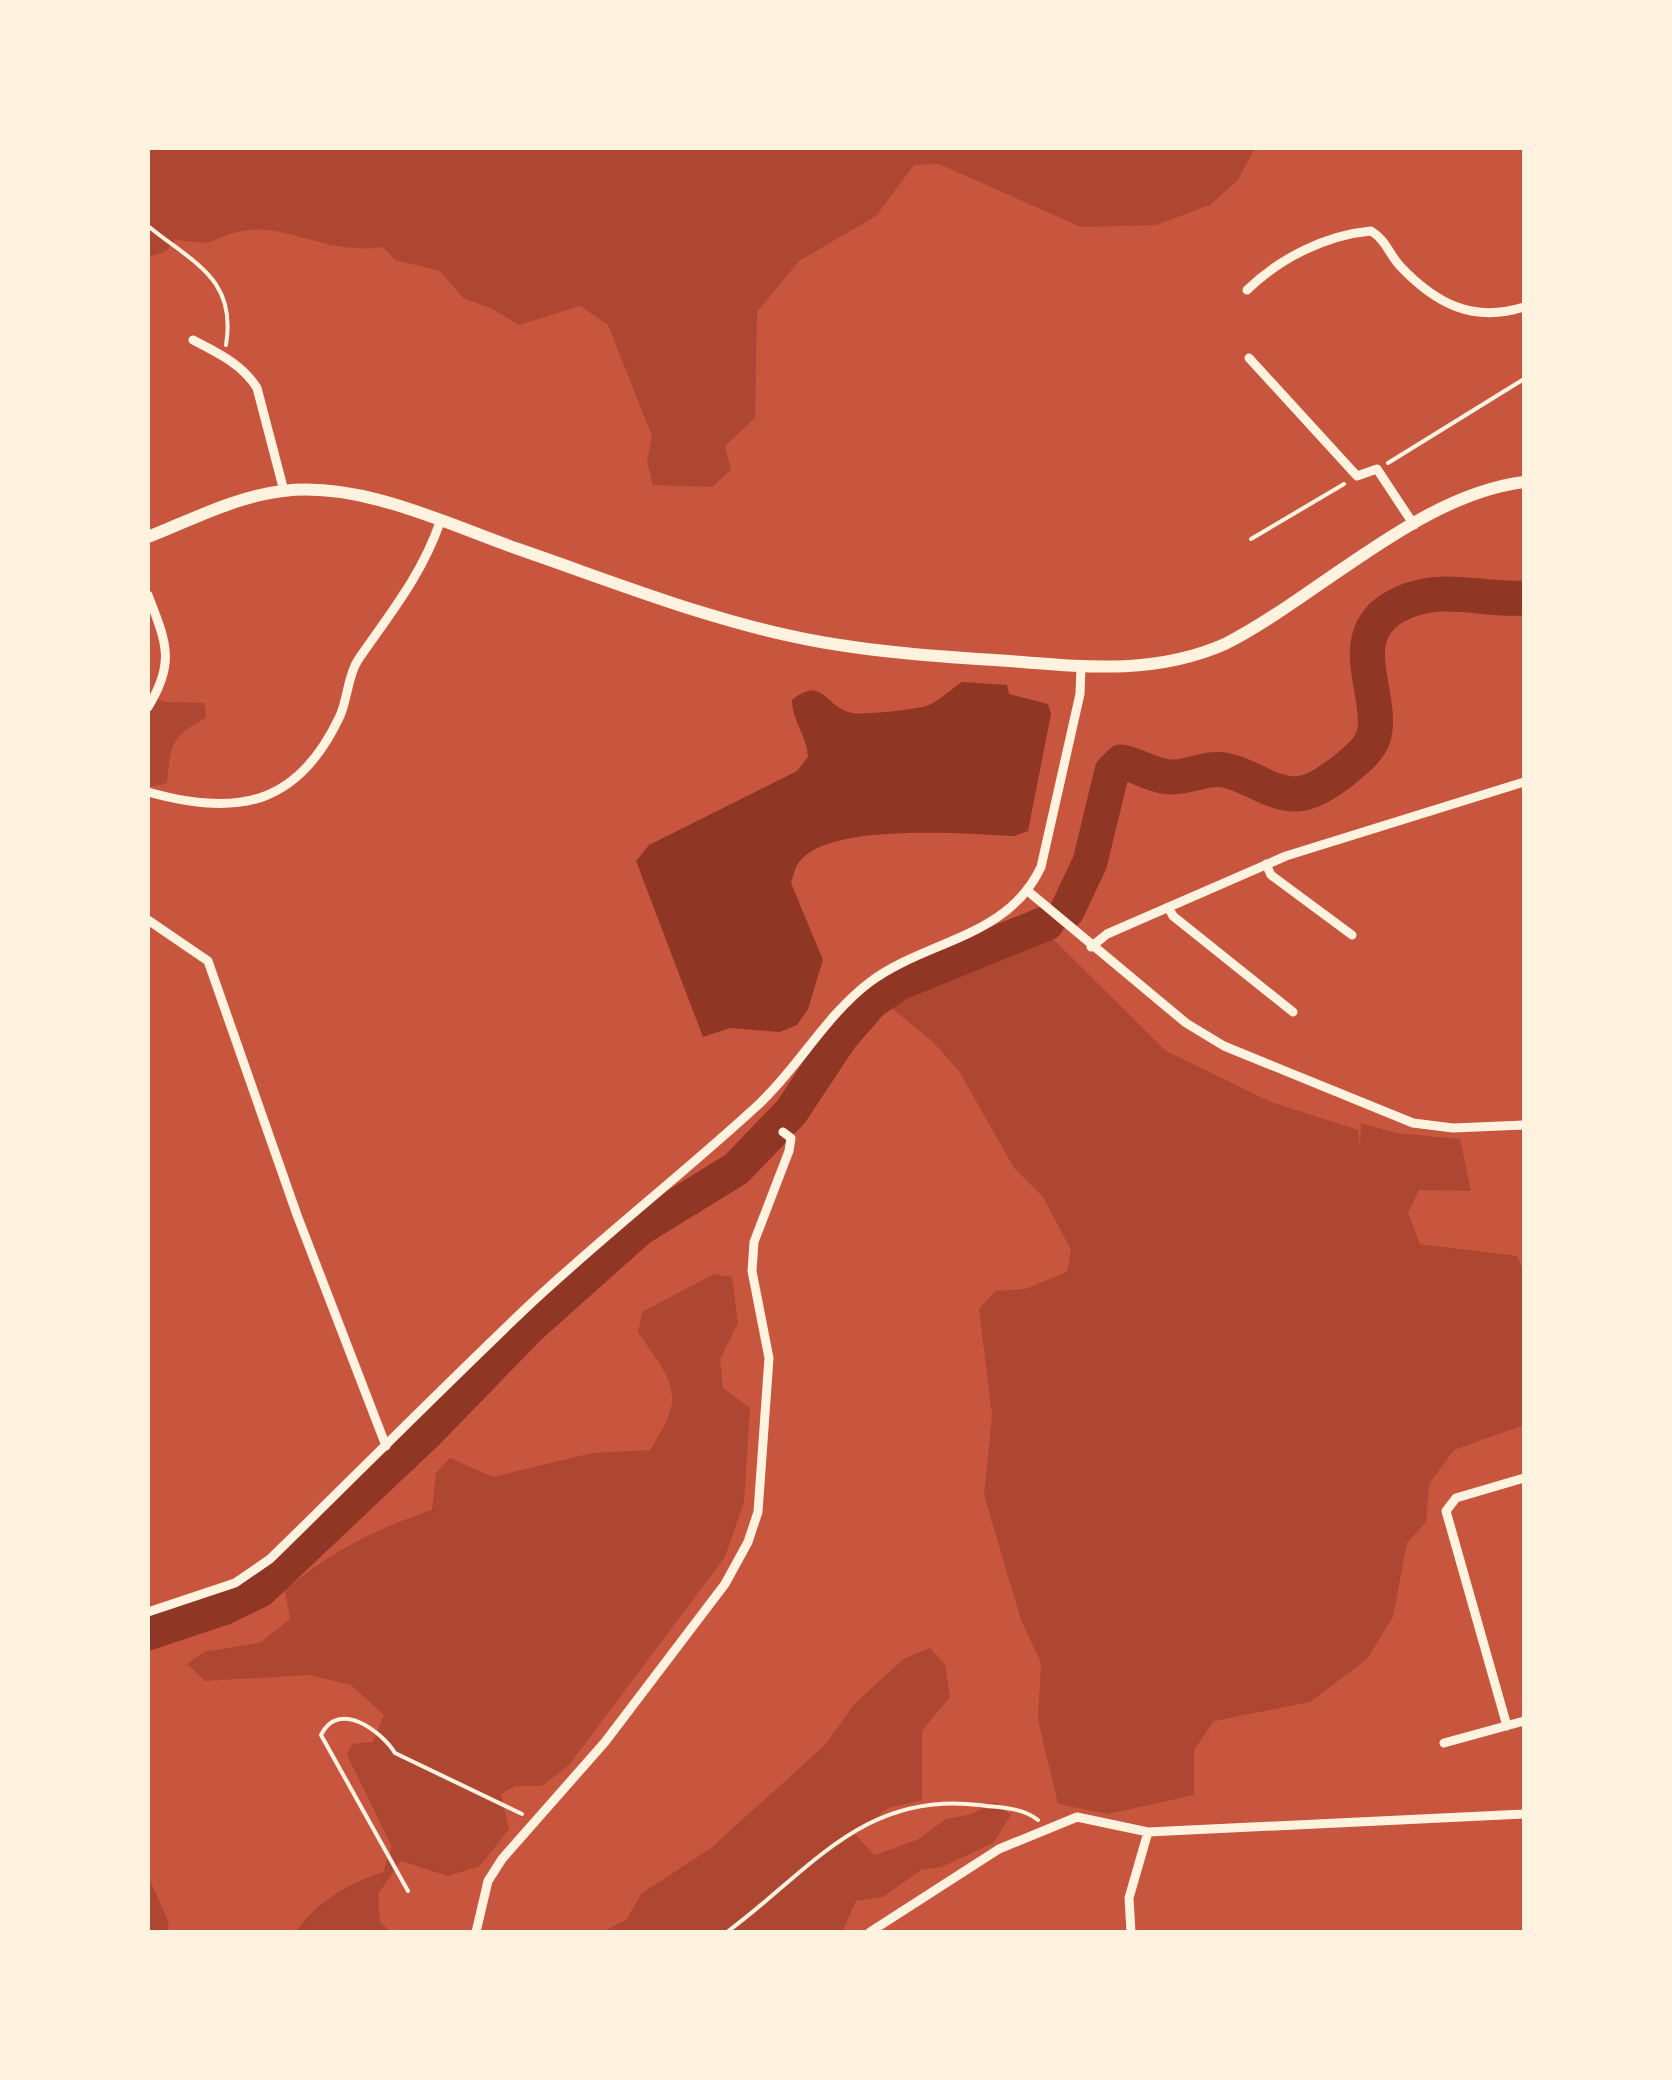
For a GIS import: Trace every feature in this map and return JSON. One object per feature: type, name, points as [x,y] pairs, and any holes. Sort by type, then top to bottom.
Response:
[{"type":"main road","points":[[148,537],[236,502],[284,491],[332,492],[440,522],[749,626],[891,652],[1082,667],[1152,667],[1210,651],[1254,629],[1414,525],[1493,488],[1524,482]]},
{"type":"street","points":[[1247,290],[1282,262],[1329,239],[1371,231],[1382,237],[1400,265],[1457,310],[1481,315],[1524,307]]},
{"type":"street","points":[[194,340],[225,356],[248,374],[258,388],[284,491]]},
{"type":"street","points":[[1249,358],[1357,476],[1377,469],[1414,525]]},
{"type":"street","points":[[148,792],[187,802],[218,802],[275,795],[298,780],[338,721],[356,664],[419,572],[440,522]]},
{"type":"street","points":[[148,595],[162,631],[167,672],[148,707]]},
{"type":"street","points":[[148,1612],[235,1583],[270,1559],[526,1308],[786,1078],[844,1005],[872,981],[991,924],[1029,892],[1041,867],[1080,694],[1082,667]]},
{"type":"street","points":[[1091,947],[1107,934],[1266,864],[1524,782]]},
{"type":"street","points":[[1266,864],[1271,875],[1352,935]]},
{"type":"street","points":[[1029,892],[1186,1024],[1303,1082],[1413,1123],[1453,1128],[1524,1125]]},
{"type":"street","points":[[1168,906],[1173,916],[1293,1012]]},
{"type":"street","points":[[148,920],[202,952],[208,962],[310,1251],[386,1446]]},
{"type":"street","points":[[476,1932],[488,1881],[535,1820],[606,1742],[672,1656],[724,1584],[748,1542],[758,1512],[769,1358],[752,1256],[761,1214],[783,1175],[790,1151],[791,1138],[782,1132]]},
{"type":"street","points":[[1506,1726],[1446,1510],[1456,1498],[1524,1478]]},
{"type":"street","points":[[1444,1742],[1524,1721]]},
{"type":"street","points":[[870,1932],[975,1864],[1046,1826],[1077,1817],[1148,1832],[1524,1814]]},
{"type":"street","points":[[1131,1932],[1129,1898],[1148,1832]]},
{"type":"path","points":[[148,226],[219,283],[229,327],[225,356]]},
{"type":"path","points":[[1377,469],[1524,380]]},
{"type":"path","points":[[1251,539],[1357,476]]},
{"type":"path","points":[[408,1891],[321,1736],[334,1721],[349,1718],[383,1734],[394,1754],[535,1820]]},
{"type":"path","points":[[727,1932],[851,1830],[891,1810],[969,1804],[1027,1812],[1046,1826]]},
{"type":"shaded area","points":[[148,148],[1255,148],[1238,180],[1210,205],[1156,225],[1081,227],[939,164],[914,165],[876,216],[799,261],[757,312],[755,418],[725,446],[731,470],[712,487],[653,485],[647,462],[652,436],[608,325],[580,306],[519,325],[493,309],[463,298],[440,271],[395,260],[383,247],[344,247],[259,229],[207,242],[176,239],[166,251],[148,257]]},
{"type":"shaded area","points":[[962,682],[1007,685],[1009,694],[1048,704],[1051,714],[1028,831],[1014,836],[869,835],[816,849],[798,863],[791,883],[823,960],[808,1009],[797,1025],[780,1032],[730,1028],[703,1037],[636,861],[649,845],[797,771],[808,757],[792,700],[803,693],[818,692],[852,713],[876,713],[927,706]]},
{"type":"shaded area","points":[[148,696],[166,702],[205,703],[206,718],[174,743],[167,783],[148,787]]},
{"type":"shaded area","points":[[1029,939],[1053,939],[1166,1051],[1271,1102],[1358,1130],[1360,1146],[1361,1123],[1396,1133],[1460,1139],[1471,1191],[1419,1190],[1408,1213],[1420,1244],[1517,1256],[1524,1272],[1524,1425],[1454,1450],[1429,1484],[1426,1522],[1407,1543],[1393,1617],[1367,1659],[1310,1702],[1214,1721],[1194,1750],[1194,1795],[1108,1814],[1058,1804],[1038,1720],[1041,1663],[1021,1620],[984,1495],[992,1415],[979,1309],[995,1291],[1025,1289],[1067,1272],[1071,1250],[1043,1197],[1014,1168],[959,1071],[932,1041],[889,1006],[900,989]]},
{"type":"shaded area","points":[[714,1274],[732,1277],[738,1323],[720,1359],[723,1388],[750,1408],[744,1502],[725,1557],[569,1765],[542,1786],[515,1786],[501,1794],[509,1829],[480,1866],[448,1876],[401,1861],[378,1894],[380,1922],[391,1932],[296,1932],[334,1895],[383,1872],[392,1847],[347,1755],[352,1744],[373,1742],[384,1715],[351,1685],[309,1675],[205,1681],[187,1664],[204,1652],[261,1642],[290,1619],[285,1590],[302,1576],[355,1542],[432,1510],[436,1473],[450,1458],[493,1477],[592,1453],[650,1450],[672,1402],[667,1378],[638,1332],[642,1312]]},
{"type":"shaded area","points":[[930,1648],[945,1665],[950,1697],[922,1731],[922,1800],[888,1808],[855,1834],[874,1855],[917,1840],[946,1819],[972,1814],[995,1802],[1011,1815],[993,1843],[942,1867],[921,1870],[883,1897],[856,1901],[842,1932],[603,1932],[627,1919],[641,1894],[711,1848],[826,1744],[854,1704],[905,1658]]},
{"type":"shaded area","points":[[148,1876],[169,1923],[167,1932],[148,1932]]},
{"type":"waterway","points":[[1067,911],[1090,862],[1112,771],[1121,762],[1179,777],[1218,769],[1286,793],[1315,789],[1358,758],[1374,736],[1367,650],[1378,621],[1391,609],[1440,594],[1524,598]]},
{"type":"waterway","points":[[148,1633],[223,1608],[260,1590],[426,1433],[528,1328],[640,1228],[736,1169],[791,1112],[840,1038],[871,1002],[899,983],[1047,923]]}]
